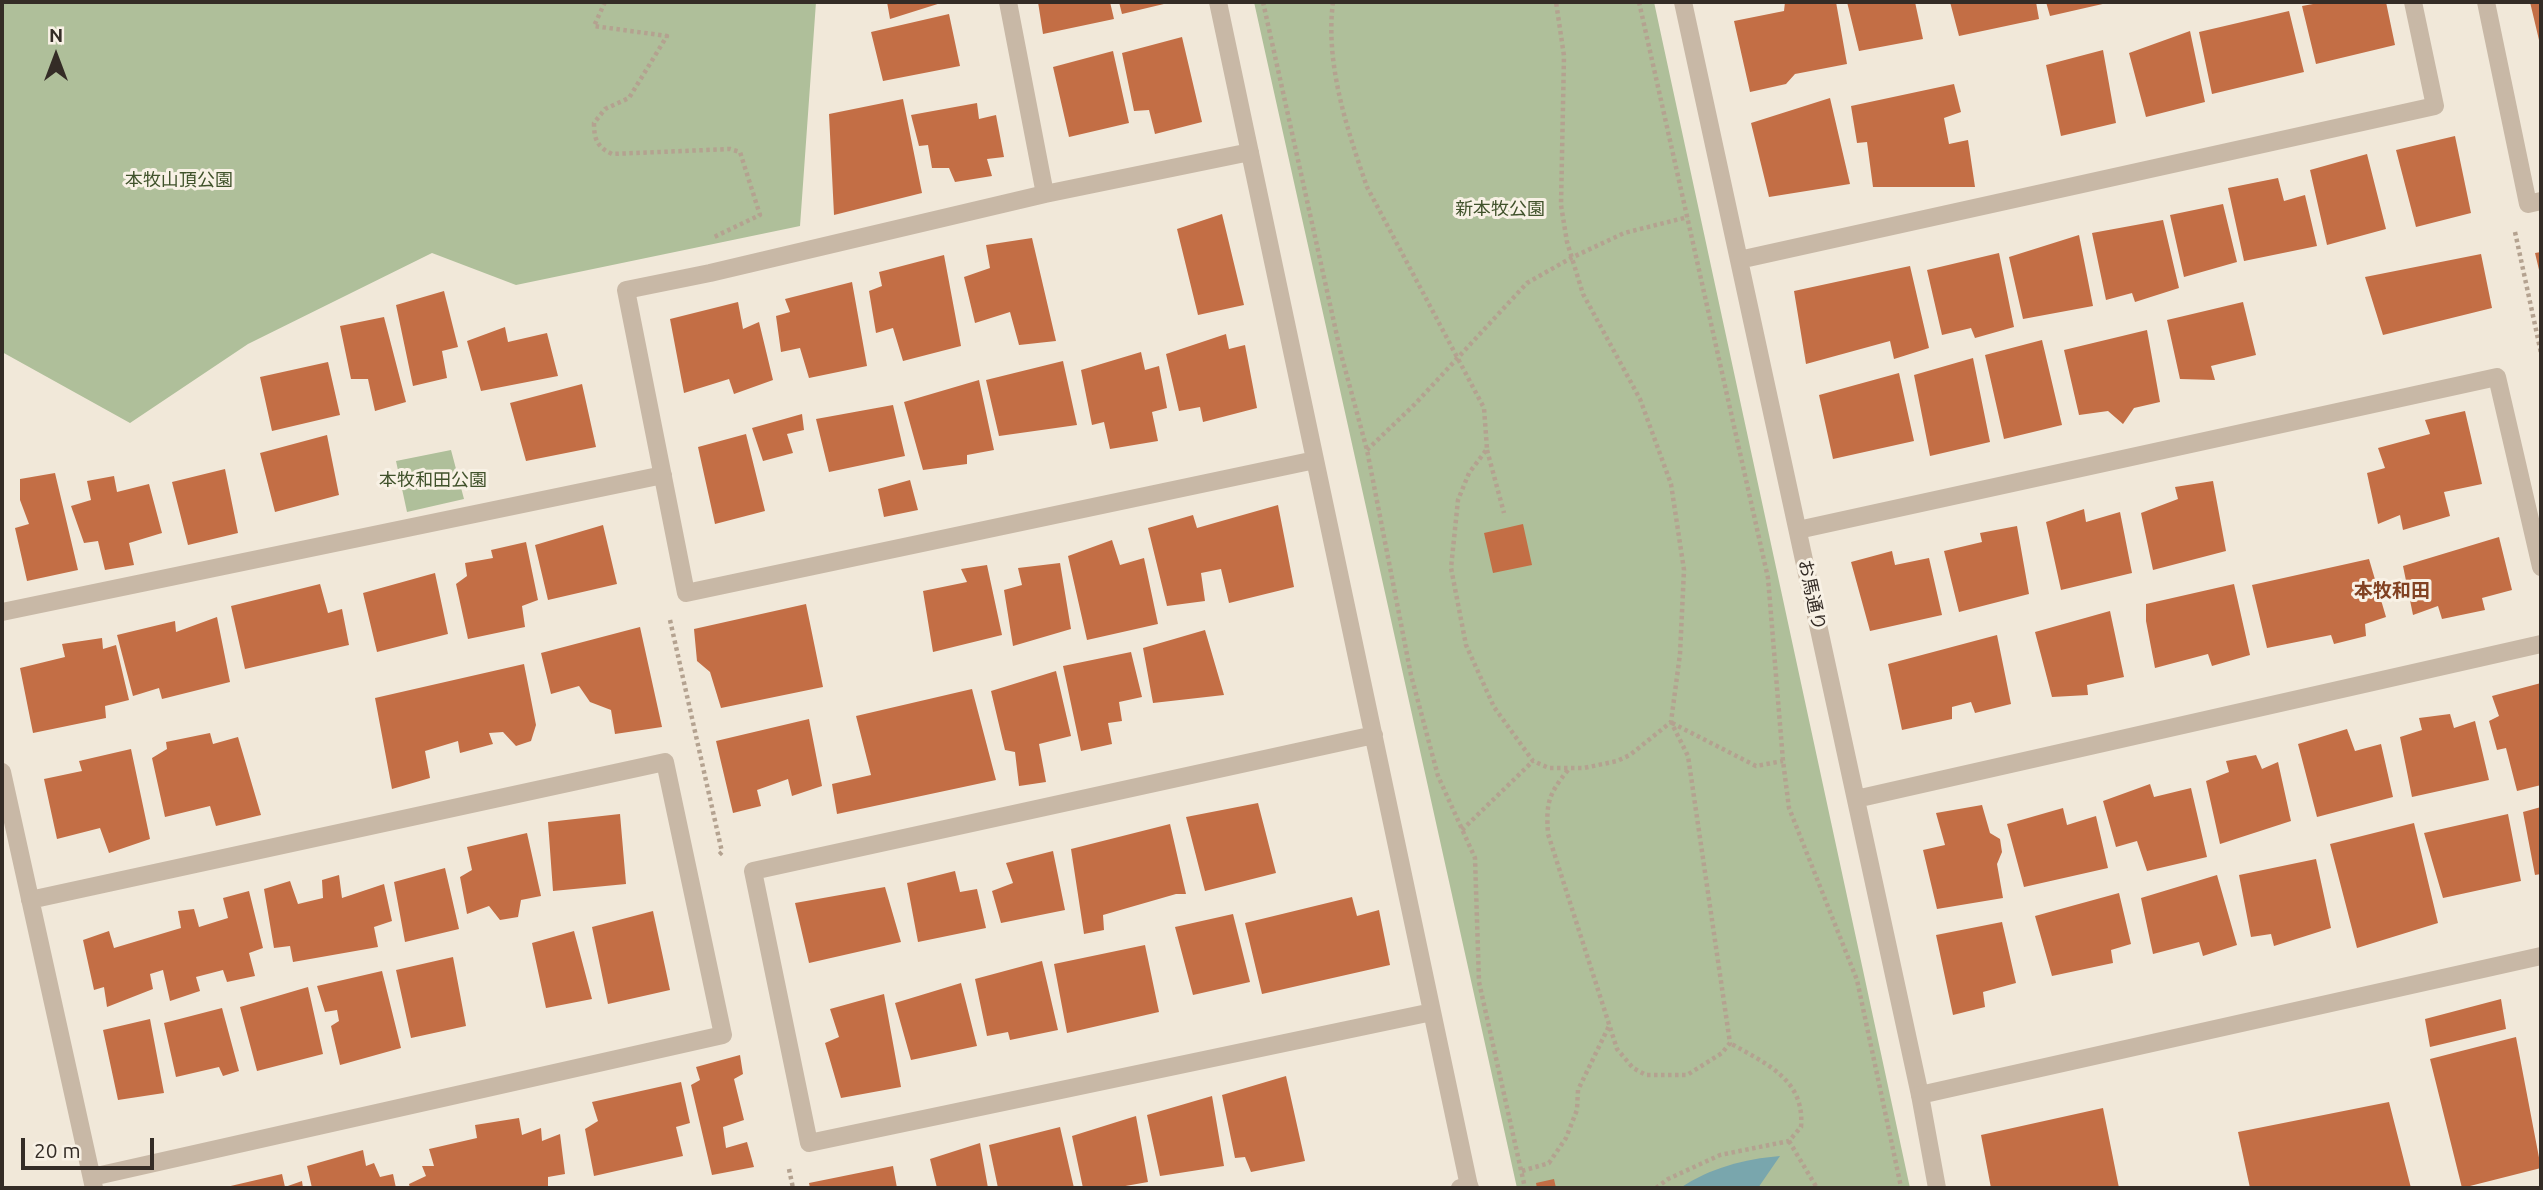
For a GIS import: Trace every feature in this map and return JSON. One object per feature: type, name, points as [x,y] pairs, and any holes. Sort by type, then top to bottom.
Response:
[{"type":"street","points":[[1007,2],[1045,194]]},
{"type":"street","points":[[1219,2],[1432,1013],[1466,1188]]},
{"type":"street","name":"お馬通り","points":[[1683,2],[1920,1095],[1937,1188]]},
{"type":"street","points":[[1739,260],[2435,106],[2413,2]]},
{"type":"street","points":[[2486,2],[2528,204],[2541,201]]},
{"type":"street","points":[[1250,152],[1045,194],[710,273],[626,290],[686,593],[1315,460]]},
{"type":"street","points":[[1798,530],[2497,377],[2541,567]]},
{"type":"street","points":[[2,612],[663,475]]},
{"type":"street","points":[[1856,799],[2541,643]]},
{"type":"street","points":[[1374,736],[753,871],[809,1143],[1432,1013]]},
{"type":"street","points":[[2,772],[30,901],[93,1183],[723,1035],[665,762],[30,901]]},
{"type":"street","points":[[1920,1095],[2541,956]]},
{"type":"path","points":[[605,2],[594,26],[667,36],[629,97],[605,109],[594,123],[594,138],[603,150],[612,154],[730,149],[740,152],[760,215],[702,242],[710,273]]},
{"type":"path","points":[[1263,2],[1338,340],[1367,450],[1411,675],[1438,776],[1475,858],[1479,982],[1525,1188]]},
{"type":"path","points":[[1333,2],[1334,69],[1354,151],[1367,187],[1484,408],[1487,449],[1504,513]]},
{"type":"path","points":[[1556,2],[1564,55],[1561,205],[1571,258],[1583,294],[1640,399],[1671,484],[1684,570],[1680,654],[1671,722],[1688,756],[1730,1043],[1722,1053],[1687,1075],[1646,1075],[1633,1068],[1618,1049],[1548,834],[1546,806],[1550,794],[1569,769]]},
{"type":"path","points":[[1639,2],[1768,578],[1789,808],[1857,980],[1901,1188]]},
{"type":"path","points":[[1367,450],[1459,358],[1527,283],[1623,233],[1688,217]]},
{"type":"path","points":[[1487,449],[1469,473],[1458,500],[1451,568],[1465,645],[1494,707],[1533,761],[1549,768],[1569,769],[1602,765],[1630,755],[1671,722]]},
{"type":"path","points":[[1671,722],[1756,766],[1783,761]]},
{"type":"path","points":[[1462,830],[1533,761]]},
{"type":"path","points":[[1522,1171],[1549,1163],[1566,1138],[1577,1110],[1578,1090],[1609,1025]]},
{"type":"path","points":[[1656,1188],[1677,1174],[1720,1155],[1789,1141],[1801,1127],[1800,1102],[1795,1089],[1763,1063],[1730,1043]]},
{"type":"path","points":[[1789,1141],[1817,1188]]},
{"type":"green space","name":"本牧山頂公園","points":[[2,2],[816,2],[800,226],[516,285],[432,253],[248,344],[130,423],[2,352]]},
{"type":"green space","name":"新本牧公園","points":[[1254,2],[1654,2],[1910,1188],[1517,1188]]},
{"type":"green space","name":"本牧和田公園","points":[[451,450],[464,499],[407,512],[396,461]]},
{"type":"water","points":[[1780,1156],[1758,1188],[1680,1188],[1703,1175],[1728,1166],[1753,1159]]},
{"type":"building","points":[[887,2],[944,2],[890,19]]},
{"type":"building","points":[[1038,2],[1110,2],[1114,19],[1043,34]]},
{"type":"building","points":[[1119,2],[1168,2],[1168,3],[1122,14]]},
{"type":"building","points":[[1785,2],[1836,2],[1847,64],[1795,74],[1786,84],[1750,92],[1734,21],[1784,11]]},
{"type":"building","points":[[1847,2],[1915,2],[1923,39],[1859,51]]},
{"type":"building","points":[[1950,2],[2036,2],[2039,19],[1959,36]]},
{"type":"building","points":[[2046,2],[2107,2],[2107,3],[2050,16]]},
{"type":"building","points":[[2324,2],[2386,2],[2395,45],[2316,64],[2302,6]]},
{"type":"building","points":[[2530,2],[2541,2],[2541,40],[2539,40]]},
{"type":"building","points":[[2289,11],[2304,72],[2212,94],[2199,32]]},
{"type":"building","points":[[949,14],[960,66],[883,81],[871,32]]},
{"type":"building","points":[[2190,31],[2205,102],[2146,117],[2129,53]]},
{"type":"building","points":[[1182,37],[1202,122],[1155,134],[1149,110],[1134,111],[1122,53]]},
{"type":"building","points":[[2103,50],[2116,123],[2061,136],[2046,65]]},
{"type":"building","points":[[1113,51],[1129,123],[1069,137],[1053,67]]},
{"type":"building","points":[[1954,84],[1961,112],[1944,118],[1949,144],[1968,140],[1975,187],[1873,187],[1867,142],[1857,143],[1851,106]]},
{"type":"building","points":[[1830,98],[1850,184],[1769,197],[1751,123]]},
{"type":"building","points":[[903,99],[922,193],[834,215],[829,114]]},
{"type":"building","points":[[977,103],[979,119],[996,115],[1004,157],[987,159],[992,176],[955,182],[949,168],[932,168],[928,145],[919,146],[911,115]]},
{"type":"building","points":[[2455,136],[2471,213],[2416,227],[2396,150]]},
{"type":"building","points":[[2367,154],[2386,229],[2327,245],[2310,170]]},
{"type":"building","points":[[2278,178],[2284,201],[2305,195],[2317,246],[2244,261],[2228,188]]},
{"type":"building","points":[[2223,204],[2237,262],[2184,277],[2170,215]]},
{"type":"building","points":[[1222,214],[1244,305],[1198,315],[1177,229]]},
{"type":"building","points":[[2163,220],[2179,288],[2135,302],[2132,293],[2106,300],[2092,233]]},
{"type":"building","points":[[2079,235],[2093,306],[2023,319],[2009,257]]},
{"type":"building","points":[[1032,238],[1056,341],[1019,345],[1010,312],[975,323],[964,277],[990,268],[986,245]]},
{"type":"building","points":[[2541,252],[2541,274],[2540,274],[2535,253]]},
{"type":"building","points":[[1999,253],[2014,327],[1975,338],[1971,328],[1942,335],[1927,270]]},
{"type":"building","points":[[2481,254],[2492,308],[2383,335],[2365,277]]},
{"type":"building","points":[[944,255],[961,346],[903,361],[893,328],[876,333],[869,291],[882,286],[879,272]]},
{"type":"building","points":[[1910,266],[1929,348],[1894,359],[1890,341],[1806,364],[1794,291]]},
{"type":"building","points":[[852,282],[867,366],[809,378],[800,348],[781,352],[776,316],[790,312],[785,299]]},
{"type":"building","points":[[444,291],[458,347],[442,351],[447,378],[413,386],[396,305]]},
{"type":"building","points":[[738,302],[743,329],[759,322],[773,380],[734,394],[729,379],[684,393],[670,319]]},
{"type":"building","points":[[2243,302],[2256,355],[2211,366],[2215,380],[2180,379],[2167,320]]},
{"type":"building","points":[[384,317],[406,402],[375,411],[368,379],[351,379],[340,326]]},
{"type":"building","points":[[505,327],[508,342],[547,333],[558,376],[481,391],[467,341]]},
{"type":"building","points":[[2147,330],[2160,402],[2134,408],[2123,424],[2108,411],[2079,415],[2064,350]]},
{"type":"building","points":[[1226,334],[1229,349],[1245,345],[1257,408],[1203,422],[1200,407],[1179,411],[1166,354]]},
{"type":"building","points":[[2042,340],[2062,425],[2004,439],[1985,355]]},
{"type":"building","points":[[1141,352],[1145,370],[1159,366],[1167,408],[1152,412],[1158,441],[1110,449],[1104,422],[1092,425],[1081,370]]},
{"type":"building","points":[[1973,358],[1990,442],[1930,456],[1914,375]]},
{"type":"building","points":[[1063,361],[1077,425],[999,436],[986,380]]},
{"type":"building","points":[[328,362],[340,415],[272,431],[260,377]]},
{"type":"building","points":[[1899,373],[1914,441],[1833,459],[1819,395]]},
{"type":"building","points":[[979,380],[994,450],[967,455],[967,464],[923,470],[904,402]]},
{"type":"building","points":[[582,384],[596,447],[526,461],[510,403]]},
{"type":"building","points":[[893,405],[905,456],[829,472],[816,419]]},
{"type":"building","points":[[2465,411],[2482,484],[2444,492],[2450,516],[2403,530],[2400,515],[2378,524],[2367,473],[2385,468],[2378,448],[2430,434],[2425,420]]},
{"type":"building","points":[[802,414],[804,430],[787,434],[793,453],[763,461],[752,428]]},
{"type":"building","points":[[746,434],[765,511],[715,524],[698,447]]},
{"type":"building","points":[[327,435],[339,495],[275,512],[260,453]]},
{"type":"building","points":[[225,469],[238,533],[188,545],[172,482]]},
{"type":"building","points":[[55,473],[78,570],[27,581],[15,528],[29,524],[20,500],[20,479]]},
{"type":"building","points":[[114,476],[117,492],[149,484],[162,533],[129,543],[134,565],[105,570],[98,541],[84,543],[71,506],[91,500],[87,481]]},
{"type":"building","points":[[910,480],[918,510],[884,517],[878,489]]},
{"type":"building","points":[[2213,481],[2226,551],[2153,570],[2141,513],[2178,499],[2175,487]]},
{"type":"building","points":[[1278,505],[1294,587],[1229,603],[1221,569],[1201,573],[1205,601],[1167,606],[1148,528],[1193,515],[1197,528]]},
{"type":"building","points":[[2084,509],[2086,522],[2120,512],[2132,573],[2061,590],[2046,522]]},
{"type":"building","points":[[1523,524],[1532,565],[1493,573],[1484,533]]},
{"type":"building","points":[[603,525],[617,584],[548,600],[535,545]]},
{"type":"building","points":[[2017,526],[2029,594],[1959,612],[1944,551],[1982,542],[1980,533]]},
{"type":"building","points":[[2499,537],[2512,590],[2482,598],[2485,610],[2442,619],[2438,606],[2413,615],[2403,566]]},
{"type":"building","points":[[1112,540],[1120,565],[1144,558],[1158,624],[1087,640],[1068,556]]},
{"type":"building","points":[[526,542],[538,600],[522,606],[525,627],[468,639],[456,584],[467,576],[465,563],[493,558],[491,550]]},
{"type":"building","points":[[1892,551],[1895,565],[1929,558],[1942,615],[1870,631],[1851,562]]},
{"type":"building","points":[[2369,559],[2386,617],[2365,624],[2366,636],[2334,644],[2331,635],[2267,648],[2252,585]]},
{"type":"building","points":[[1060,563],[1071,629],[1013,646],[1004,590],[1022,585],[1018,568]]},
{"type":"building","points":[[987,565],[1002,635],[933,652],[923,591],[967,582],[961,569]]},
{"type":"building","points":[[435,573],[448,634],[377,652],[363,593]]},
{"type":"building","points":[[320,584],[328,613],[342,609],[349,645],[245,669],[231,606]]},
{"type":"building","points":[[2234,584],[2250,655],[2212,666],[2208,654],[2155,668],[2146,621],[2146,604]]},
{"type":"building","points":[[806,604],[823,687],[721,708],[710,672],[697,661],[694,629]]},
{"type":"building","points":[[2110,611],[2124,677],[2087,685],[2088,695],[2052,697],[2035,632]]},
{"type":"building","points":[[217,617],[230,682],[162,699],[159,688],[133,696],[117,635],[175,621],[176,632]]},
{"type":"building","points":[[640,627],[662,727],[615,734],[611,710],[590,702],[579,686],[551,694],[541,653]]},
{"type":"building","points":[[1205,630],[1224,695],[1153,703],[1143,648]]},
{"type":"building","points":[[1997,635],[2011,704],[1975,713],[1971,702],[1952,707],[1952,719],[1902,730],[1888,664]]},
{"type":"building","points":[[102,638],[103,649],[116,645],[129,700],[105,706],[106,718],[33,733],[20,668],[65,657],[62,644]]},
{"type":"building","points":[[1131,652],[1142,697],[1119,702],[1122,721],[1108,723],[1112,744],[1081,751],[1063,666]]},
{"type":"building","points":[[524,664],[536,725],[531,741],[516,746],[503,732],[489,733],[493,744],[460,753],[458,741],[425,751],[430,778],[392,789],[375,698]]},
{"type":"building","points":[[1056,671],[1071,736],[1039,744],[1046,782],[1019,786],[1015,752],[1005,750],[991,691]]},
{"type":"building","points":[[2541,683],[2541,785],[2517,791],[2506,748],[2497,750],[2489,721],[2499,716],[2492,696]]},
{"type":"building","points":[[972,689],[996,780],[837,814],[832,784],[871,775],[856,716]]},
{"type":"building","points":[[2450,714],[2454,728],[2475,721],[2489,780],[2412,797],[2400,737],[2422,730],[2419,718]]},
{"type":"building","points":[[809,719],[822,786],[792,796],[788,779],[757,790],[761,806],[733,813],[716,741]]},
{"type":"building","points":[[2347,729],[2355,751],[2381,744],[2393,797],[2317,817],[2298,744]]},
{"type":"building","points":[[210,733],[213,744],[238,737],[261,815],[216,826],[210,806],[165,817],[152,758],[167,749],[166,742]]},
{"type":"building","points":[[131,749],[150,839],[109,853],[100,828],[57,839],[44,779],[82,771],[79,761]]},
{"type":"building","points":[[2256,755],[2262,769],[2278,762],[2291,821],[2220,844],[2206,781],[2229,772],[2226,761]]},
{"type":"building","points":[[2150,784],[2154,797],[2191,788],[2207,857],[2147,871],[2137,841],[2116,847],[2103,801]]},
{"type":"building","points":[[1258,803],[1276,873],[1205,891],[1186,817]]},
{"type":"building","points":[[1982,805],[1990,833],[2000,839],[2002,852],[1997,864],[2003,898],[1937,909],[1923,850],[1945,845],[1936,813]]},
{"type":"building","points":[[2541,807],[2541,874],[2535,875],[2523,812]]},
{"type":"building","points":[[2063,808],[2067,825],[2096,816],[2108,868],[2024,887],[2007,824]]},
{"type":"building","points":[[620,814],[626,884],[553,891],[548,822]]},
{"type":"building","points":[[2508,814],[2521,881],[2443,898],[2424,833]]},
{"type":"building","points":[[2414,823],[2438,923],[2357,948],[2330,844]]},
{"type":"building","points":[[1170,824],[1186,894],[1176,894],[1103,915],[1104,930],[1084,934],[1071,849]]},
{"type":"building","points":[[527,833],[541,896],[521,900],[518,917],[500,920],[489,906],[467,914],[460,877],[472,870],[467,847]]},
{"type":"building","points":[[1053,851],[1065,910],[1001,923],[992,891],[1013,883],[1006,863]]},
{"type":"building","points":[[2316,859],[2331,928],[2274,946],[2271,934],[2251,937],[2239,875]]},
{"type":"building","points":[[445,868],[459,929],[405,942],[394,882]]},
{"type":"building","points":[[955,871],[960,892],[977,889],[986,928],[918,942],[907,883]]},
{"type":"building","points":[[339,875],[342,898],[384,884],[392,921],[374,927],[378,947],[293,962],[290,946],[274,948],[264,889],[290,881],[298,904],[323,898],[322,880]]},
{"type":"building","points":[[2217,875],[2237,945],[2203,956],[2199,942],[2153,954],[2141,898]]},
{"type":"building","points":[[885,887],[901,942],[809,963],[795,903]]},
{"type":"building","points":[[249,891],[263,948],[249,953],[255,976],[227,982],[223,970],[196,977],[200,991],[170,1001],[163,970],[150,974],[153,989],[107,1007],[104,987],[94,990],[83,940],[109,931],[114,948],[181,928],[178,911],[194,909],[199,927],[228,918],[223,898]]},
{"type":"building","points":[[2119,893],[2131,944],[2111,950],[2113,963],[2052,976],[2035,916]]},
{"type":"building","points":[[1352,897],[1357,916],[1379,910],[1390,965],[1262,994],[1245,923]]},
{"type":"building","points":[[653,911],[670,990],[608,1004],[592,927]]},
{"type":"building","points":[[1233,914],[1250,982],[1193,995],[1175,927]]},
{"type":"building","points":[[2002,922],[2016,983],[1983,992],[1985,1007],[1953,1015],[1936,935]]},
{"type":"building","points":[[574,931],[592,999],[546,1008],[532,943]]},
{"type":"building","points":[[1145,945],[1159,1012],[1067,1033],[1054,964]]},
{"type":"building","points":[[453,957],[466,1026],[411,1038],[396,970]]},
{"type":"building","points":[[1042,961],[1058,1030],[1010,1040],[1008,1032],[987,1036],[975,979]]},
{"type":"building","points":[[382,971],[401,1048],[340,1065],[331,1026],[339,1021],[337,1010],[325,1012],[317,986]]},
{"type":"building","points":[[961,983],[977,1046],[911,1060],[895,1003]]},
{"type":"building","points":[[308,987],[323,1054],[257,1071],[240,1007]]},
{"type":"building","points":[[884,994],[901,1087],[841,1098],[825,1043],[839,1037],[830,1009]]},
{"type":"building","points":[[2501,999],[2506,1029],[2430,1047],[2425,1019]]},
{"type":"building","points":[[222,1008],[239,1071],[223,1076],[219,1067],[176,1077],[164,1023]]},
{"type":"building","points":[[150,1019],[164,1093],[118,1100],[103,1030]]},
{"type":"building","points":[[2516,1037],[2541,1168],[2462,1188],[2430,1059]]},
{"type":"building","points":[[740,1055],[743,1074],[734,1079],[744,1120],[723,1127],[726,1148],[747,1142],[754,1167],[712,1175],[691,1085],[700,1080],[696,1067]]},
{"type":"building","points":[[1286,1076],[1305,1161],[1251,1172],[1245,1157],[1235,1158],[1222,1095]]},
{"type":"building","points":[[681,1082],[690,1123],[676,1127],[683,1156],[594,1176],[585,1129],[598,1121],[592,1102]]},
{"type":"building","points":[[1212,1096],[1224,1166],[1160,1176],[1147,1115]]},
{"type":"building","points":[[2389,1102],[2411,1188],[2250,1188],[2238,1132]]},
{"type":"building","points":[[2103,1108],[2119,1188],[1991,1188],[1981,1135]]},
{"type":"building","points":[[1136,1116],[1148,1182],[1114,1188],[1083,1188],[1072,1136]]},
{"type":"building","points":[[519,1118],[522,1135],[541,1128],[542,1141],[560,1134],[565,1174],[548,1177],[548,1186],[410,1188],[409,1184],[426,1176],[422,1166],[434,1166],[429,1149],[477,1138],[475,1125]]},
{"type":"building","points":[[1060,1127],[1074,1188],[998,1188],[989,1145]]},
{"type":"building","points":[[980,1143],[988,1188],[937,1188],[930,1159]]},
{"type":"building","points":[[363,1150],[366,1166],[374,1163],[380,1177],[393,1174],[396,1188],[312,1188],[307,1166]]},
{"type":"building","points":[[893,1166],[897,1188],[810,1188],[809,1183]]},
{"type":"building","points":[[282,1174],[285,1187],[302,1181],[303,1188],[222,1188]]},
{"type":"building","points":[[1554,1179],[1556,1188],[1537,1188],[1536,1183]]},
{"type":"district","name":"本牧和田","points":[[2392,591]]}]
